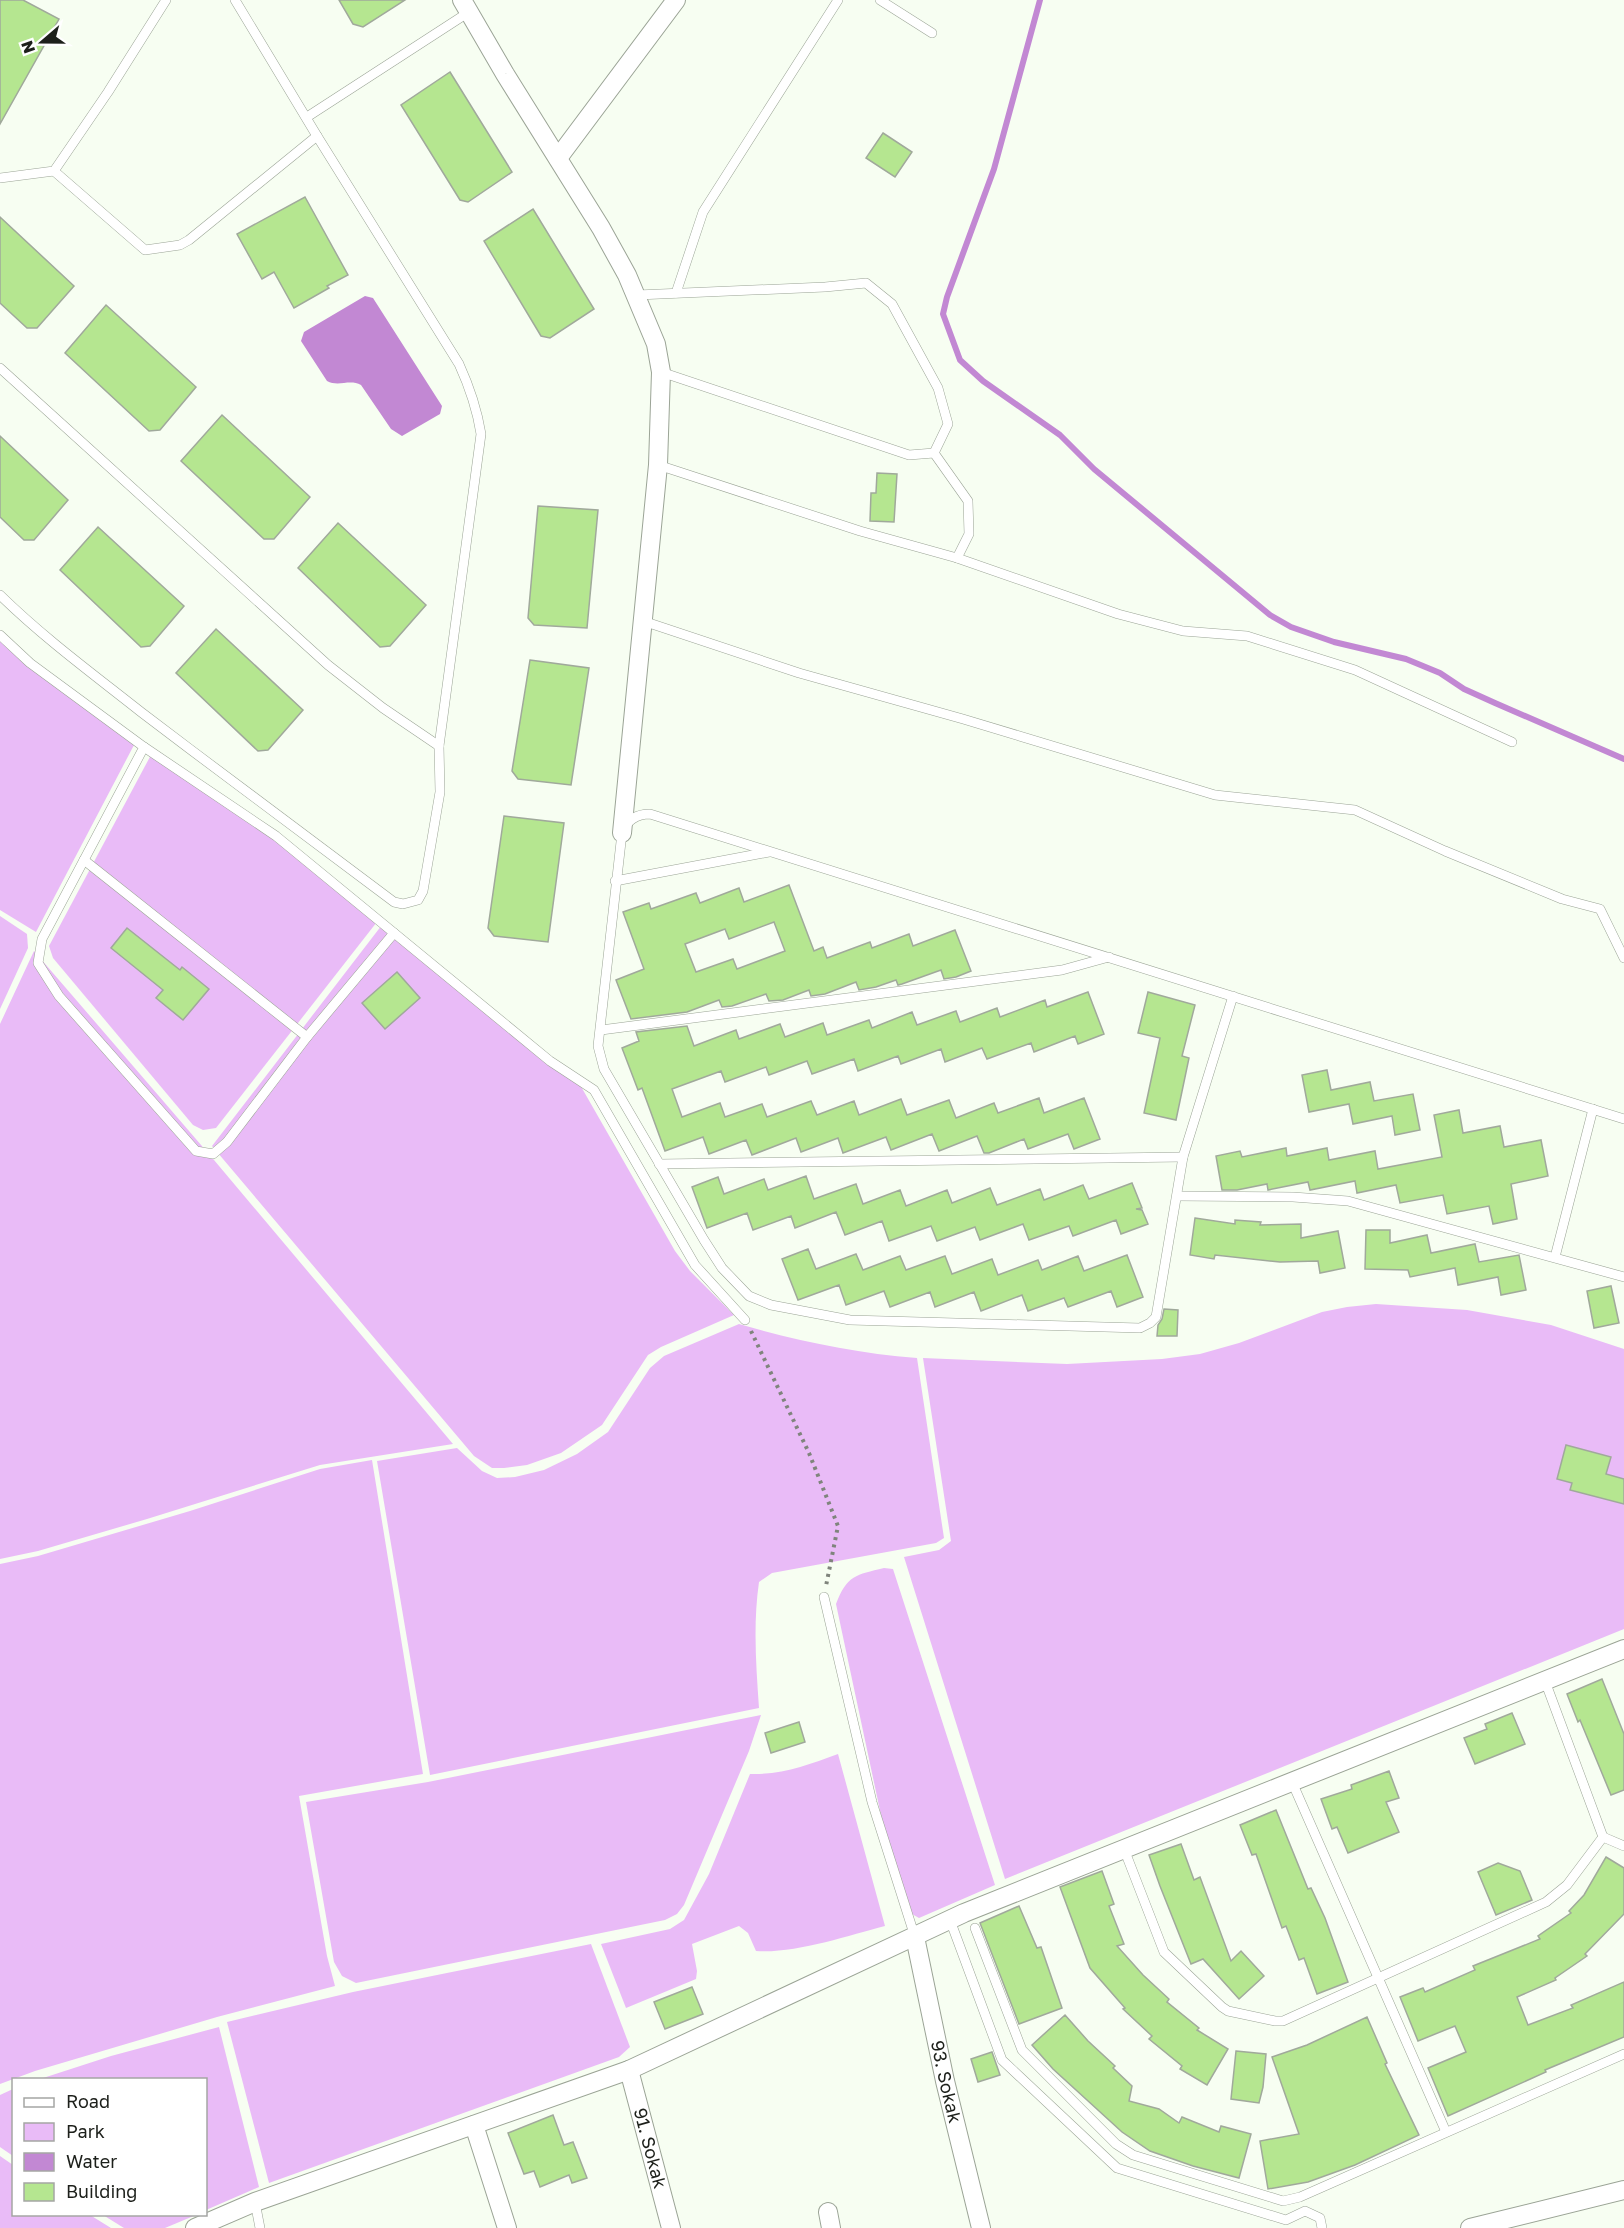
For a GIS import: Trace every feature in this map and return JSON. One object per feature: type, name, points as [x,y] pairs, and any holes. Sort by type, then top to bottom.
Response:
[{"type":"street","points":[[558,158],[676,0]]},
{"type":"street","points":[[465,6],[601,228],[637,295],[656,344],[661,372],[658,465],[622,833]]},
{"type":"street","points":[[195,2228],[255,2202],[629,2070],[951,1920],[1624,1649]]},
{"type":"street","name":"93. Sokak","points":[[915,1936],[945,2081],[981,2228]]},
{"type":"street","name":"91. Sokak","points":[[629,2070],[671,2228]]},
{"type":"street","points":[[474,2125],[507,2228]]},
{"type":"street","points":[[1473,2228],[1624,2190]]},
{"type":"lane","points":[[0,178],[54,171],[108,92],[166,0]]},
{"type":"lane","points":[[0,595],[29,623],[78,663],[394,902],[411,904],[418,900],[423,891],[440,792],[439,746],[482,434],[471,391],[459,364],[235,0]]},
{"type":"lane","points":[[676,293],[703,212],[838,0]]},
{"type":"lane","points":[[880,0],[932,33]]},
{"type":"lane","points":[[307,117],[465,6]]},
{"type":"lane","points":[[54,171],[145,250],[180,245],[189,240],[317,136]]},
{"type":"lane","points":[[637,295],[825,287],[866,283],[892,304],[938,388],[948,424],[934,453]]},
{"type":"lane","points":[[0,368],[328,665],[383,708],[439,746]]},
{"type":"lane","points":[[661,372],[909,455],[934,453]]},
{"type":"lane","points":[[934,453],[968,501],[969,534],[957,558]]},
{"type":"lane","points":[[658,465],[860,531],[957,558],[1118,614],[1184,631],[1247,636],[1354,670],[1512,742]]},
{"type":"lane","points":[[643,621],[799,673],[963,719],[1215,795],[1355,810],[1445,851],[1541,890],[1600,909],[1624,958]]},
{"type":"lane","points":[[0,635],[30,663],[144,747],[276,836],[550,1061],[594,1090],[695,1265],[745,1320]]},
{"type":"lane","points":[[144,747],[42,939],[39,963],[58,996],[196,1151],[213,1154],[227,1142],[307,1037],[394,933]]},
{"type":"lane","points":[[1233,996],[1183,1157],[1156,1317],[1140,1328],[860,1321],[771,1305],[749,1296],[716,1259],[604,1069],[598,1046],[622,833],[632,818],[650,814],[1109,957],[1593,1109],[1624,1119]]},
{"type":"lane","points":[[615,880],[772,852]]},
{"type":"lane","points":[[84,860],[307,1037]]},
{"type":"lane","points":[[601,1030],[1062,970],[1109,957]]},
{"type":"lane","points":[[1555,1257],[1593,1109]]},
{"type":"lane","points":[[659,1164],[1183,1157]]},
{"type":"lane","points":[[1177,1196],[1293,1197],[1348,1201],[1624,1277]]},
{"type":"lane","points":[[824,1597],[872,1802],[915,1936]]},
{"type":"lane","points":[[1545,1681],[1603,1837],[1624,1846]]},
{"type":"lane","points":[[1292,1782],[1377,1980],[1446,2132]]},
{"type":"lane","points":[[1124,1850],[1164,1952],[1208,1996],[1228,2011],[1275,2021],[1283,2020],[1377,1980],[1546,1902],[1567,1885],[1603,1837]]},
{"type":"lane","points":[[951,1920],[1002,2060],[1117,2168],[1286,2220],[1305,2211],[1320,2218],[1322,2228]]},
{"type":"lane","points":[[975,1928],[1022,2050],[1116,2144],[1133,2156],[1283,2201],[1300,2197],[1624,2054]]},
{"type":"lane","points":[[255,2202],[260,2228]]},
{"type":"path","points":[[745,1320],[809,1453],[838,1526],[824,1597]]},
{"type":"green space","points":[[0,641],[134,745],[36,932],[0,910]]},
{"type":"green space","points":[[152,753],[289,841],[380,918],[216,1128],[203,1130],[193,1125],[53,958],[49,946]]},
{"type":"green space","points":[[0,916],[27,934],[28,948],[0,1009]]},
{"type":"green space","points":[[385,921],[579,1083],[675,1251],[690,1271],[734,1315],[648,1355],[602,1425],[561,1453],[527,1465],[492,1468],[474,1456],[212,1146]]},
{"type":"green space","points":[[34,951],[214,1160],[453,1444],[320,1465],[147,1519],[38,1551],[0,1559],[0,1024]]},
{"type":"green space","points":[[1376,1304],[1467,1310],[1551,1325],[1624,1349],[1624,1629],[1005,1879],[904,1557],[939,1550],[951,1541],[923,1358],[1067,1364],[1162,1359],[1200,1354],[1239,1343],[1322,1312]]},
{"type":"green space","points":[[739,1324],[827,1345],[917,1358],[944,1538],[936,1543],[772,1573],[759,1582],[756,1660],[759,1708],[430,1775],[377,1461],[457,1448],[482,1471],[497,1478],[515,1477],[544,1470],[577,1454],[608,1432],[650,1368],[664,1356]]},
{"type":"green space","points":[[372,1460],[423,1774],[299,1796],[327,1956],[335,1986],[217,2017],[12,2078],[0,2084],[0,1564],[38,1556],[190,1511],[320,1469]]},
{"type":"green space","points":[[884,1568],[893,1569],[995,1885],[919,1918],[912,1914],[885,1834],[836,1604],[844,1587],[854,1578],[866,1572]]},
{"type":"green space","points":[[761,1715],[749,1751],[684,1905],[677,1914],[665,1920],[356,1983],[342,1976],[334,1962],[306,1802],[428,1782]]},
{"type":"green space","points":[[838,1754],[885,1926],[786,1950],[756,1951],[748,1933],[739,1926],[692,1944],[697,1971],[696,1979],[626,2008],[601,1944],[670,1929],[684,1920],[709,1874],[750,1774],[784,1771]]},
{"type":"green space","points":[[591,1944],[630,2047],[619,2057],[269,2183],[227,2022],[353,1992]]},
{"type":"green space","points":[[219,2027],[259,2187],[207,2210],[207,2078],[43,2078],[111,2056]]},
{"type":"green space","points":[[12,2089],[12,2155],[0,2147],[0,2095]]},
{"type":"green space","points":[[0,2156],[12,2164],[12,2216],[92,2216],[111,2228],[0,2228]]},
{"type":"green space","points":[[105,2216],[194,2216],[165,2228],[124,2228]]},
{"type":"water","points":[[365,296],[373,298],[442,406],[440,414],[402,436],[391,429],[361,385],[327,381],[301,341],[304,332]]},
{"type":"building","points":[[0,0],[23,0],[59,19],[0,124]]},
{"type":"building","points":[[339,0],[405,0],[363,27],[353,24]]},
{"type":"building","points":[[450,72],[512,172],[468,202],[460,200],[401,105]]},
{"type":"building","points":[[883,133],[912,152],[895,177],[866,158]]},
{"type":"building","points":[[305,197],[348,275],[294,308],[274,272],[262,279],[237,234]]},
{"type":"building","points":[[533,209],[594,309],[550,338],[541,336],[484,241]]},
{"type":"building","points":[[0,217],[74,286],[37,328],[27,328],[0,303]]},
{"type":"building","points":[[106,305],[196,387],[160,430],[149,431],[65,353]]},
{"type":"building","points":[[222,415],[310,497],[274,539],[264,539],[181,461]]},
{"type":"building","points":[[0,436],[68,500],[34,540],[24,540],[0,517]]},
{"type":"building","points":[[877,473],[897,474],[894,522],[870,521],[871,493],[876,493]]},
{"type":"building","points":[[538,506],[598,510],[587,628],[534,625],[528,618]]},
{"type":"building","points":[[338,523],[426,605],[390,646],[380,647],[298,568]]},
{"type":"building","points":[[98,527],[184,606],[150,646],[141,647],[60,570]]},
{"type":"building","points":[[216,629],[303,710],[268,750],[258,751],[176,673]]},
{"type":"building","points":[[530,660],[589,668],[571,785],[518,779],[512,771]]},
{"type":"building","points":[[504,816],[564,823],[548,942],[494,936],[488,928]]},
{"type":"building","points":[[789,885],[814,951],[823,947],[827,958],[870,942],[872,948],[909,934],[913,946],[955,930],[971,971],[944,979],[941,970],[898,985],[896,980],[859,990],[856,982],[825,994],[811,996],[809,990],[783,1000],[769,1001],[766,994],[732,1006],[722,1007],[719,1000],[687,1012],[631,1019],[616,980],[644,969],[623,912],[649,903],[651,909],[696,893],[700,903],[739,888],[744,902]],"holes":[[[774,922],[785,951],[737,969],[733,959],[696,972],[685,944],[725,929],[729,939]]]},
{"type":"building","points":[[127,928],[180,970],[182,967],[209,989],[183,1020],[156,998],[163,990],[111,948]]},
{"type":"building","points":[[397,972],[420,998],[385,1029],[362,1003]]},
{"type":"building","points":[[1088,992],[1104,1034],[1078,1044],[1075,1036],[1034,1052],[1031,1043],[987,1059],[982,1048],[945,1062],[941,1049],[901,1064],[898,1056],[858,1071],[854,1059],[812,1074],[807,1061],[769,1075],[766,1067],[725,1082],[721,1071],[672,1089],[682,1117],[720,1103],[725,1117],[762,1104],[767,1117],[811,1101],[817,1115],[854,1101],[859,1115],[901,1099],[907,1115],[949,1100],[956,1118],[994,1103],[998,1113],[1039,1098],[1044,1113],[1084,1098],[1100,1139],[1074,1149],[1068,1134],[1028,1149],[1024,1139],[989,1153],[984,1153],[977,1136],[939,1151],[932,1134],[891,1150],[886,1137],[843,1153],[838,1138],[801,1152],[796,1138],[752,1155],[746,1140],[709,1154],[703,1137],[665,1151],[642,1088],[638,1090],[622,1048],[639,1041],[636,1032],[687,1026],[694,1046],[736,1030],[739,1039],[780,1024],[785,1037],[823,1023],[827,1035],[869,1020],[872,1028],[912,1012],[917,1025],[956,1011],[960,1022],[997,1008],[1000,1017],[1045,1000],[1047,1007]]},
{"type":"building","points":[[1148,992],[1195,1005],[1182,1056],[1189,1058],[1176,1120],[1144,1113],[1160,1038],[1138,1033]]},
{"type":"building","points":[[1327,1070],[1331,1090],[1370,1082],[1374,1101],[1413,1094],[1420,1130],[1395,1135],[1392,1116],[1353,1124],[1349,1104],[1309,1112],[1302,1075]]},
{"type":"building","points":[[1459,1110],[1463,1133],[1500,1126],[1504,1147],[1541,1140],[1548,1176],[1511,1184],[1517,1219],[1493,1224],[1489,1206],[1447,1214],[1443,1195],[1400,1203],[1396,1185],[1357,1193],[1355,1181],[1310,1190],[1308,1182],[1268,1190],[1267,1184],[1237,1190],[1222,1190],[1216,1156],[1240,1151],[1242,1157],[1286,1148],[1287,1156],[1327,1148],[1329,1160],[1375,1151],[1378,1169],[1442,1157],[1434,1115]]},
{"type":"building","points":[[806,1176],[814,1199],[856,1184],[863,1204],[900,1190],[906,1206],[947,1190],[952,1203],[990,1188],[997,1205],[1040,1189],[1044,1200],[1083,1185],[1089,1199],[1132,1183],[1142,1208],[1136,1209],[1142,1210],[1148,1224],[1121,1234],[1116,1220],[1073,1236],[1069,1226],[1029,1240],[1023,1224],[980,1240],[975,1227],[937,1241],[931,1226],[889,1241],[882,1221],[845,1235],[836,1212],[795,1228],[791,1216],[753,1230],[747,1213],[707,1228],[692,1187],[718,1177],[724,1194],[764,1179],[768,1190]]},
{"type":"building","points":[[1195,1218],[1235,1224],[1235,1220],[1261,1222],[1260,1225],[1301,1224],[1301,1238],[1338,1231],[1345,1268],[1320,1273],[1318,1261],[1280,1262],[1215,1255],[1214,1259],[1190,1255]]},
{"type":"building","points":[[1366,1230],[1390,1230],[1390,1243],[1427,1235],[1431,1253],[1475,1244],[1479,1262],[1519,1255],[1526,1290],[1501,1295],[1498,1277],[1458,1285],[1455,1268],[1410,1277],[1408,1270],[1365,1269]]},
{"type":"building","points":[[808,1249],[816,1269],[856,1254],[863,1270],[900,1256],[906,1270],[945,1256],[952,1274],[992,1259],[998,1275],[1038,1260],[1042,1270],[1078,1256],[1084,1271],[1127,1255],[1143,1297],[1117,1307],[1111,1291],[1068,1307],[1064,1298],[1028,1311],[1022,1295],[981,1311],[974,1292],[935,1307],[930,1292],[890,1307],[884,1291],[846,1305],[839,1285],[798,1300],[782,1259]]},
{"type":"building","points":[[1611,1286],[1619,1323],[1594,1328],[1587,1291]]},
{"type":"building","points":[[1164,1309],[1178,1310],[1177,1336],[1157,1336]]},
{"type":"building","points":[[1566,1445],[1611,1457],[1606,1474],[1624,1479],[1624,1504],[1570,1490],[1572,1483],[1557,1479]]},
{"type":"building","points":[[1602,1679],[1624,1734],[1624,1790],[1611,1795],[1567,1694]]},
{"type":"building","points":[[1512,1713],[1525,1744],[1475,1764],[1464,1738],[1487,1729],[1485,1724]]},
{"type":"building","points":[[799,1722],[805,1742],[771,1753],[765,1733]]},
{"type":"building","points":[[1389,1771],[1399,1798],[1386,1802],[1399,1832],[1348,1853],[1337,1827],[1332,1829],[1321,1799],[1352,1789],[1351,1785]]},
{"type":"building","points":[[1276,1810],[1308,1889],[1311,1888],[1325,1918],[1348,1982],[1317,1994],[1304,1958],[1299,1960],[1286,1926],[1282,1928],[1256,1854],[1252,1855],[1240,1825]]},
{"type":"building","points":[[1181,1844],[1194,1880],[1200,1877],[1231,1961],[1241,1951],[1264,1976],[1239,1999],[1203,1959],[1191,1964],[1160,1886],[1149,1855]]},
{"type":"building","points":[[1606,1857],[1624,1868],[1624,1914],[1585,1954],[1587,1956],[1555,1978],[1556,1980],[1517,1997],[1528,2025],[1573,2008],[1571,2005],[1624,1982],[1624,2037],[1545,2070],[1546,2072],[1448,2116],[1428,2068],[1466,2052],[1455,2026],[1418,2041],[1400,1997],[1423,1988],[1425,1992],[1475,1970],[1473,1966],[1540,1939],[1538,1936],[1571,1913],[1569,1911],[1584,1895]]},
{"type":"building","points":[[1498,1863],[1520,1871],[1532,1900],[1496,1915],[1478,1872]]},
{"type":"building","points":[[1102,1871],[1114,1904],[1109,1906],[1124,1944],[1117,1946],[1169,1999],[1167,2002],[1199,2028],[1197,2030],[1228,2049],[1207,2085],[1180,2069],[1182,2066],[1149,2039],[1152,2036],[1123,2009],[1125,2008],[1090,1968],[1060,1887]]},
{"type":"building","points":[[1019,1906],[1037,1948],[1041,1947],[1062,2008],[1019,2024],[980,1923]]},
{"type":"building","points":[[692,1987],[703,2014],[665,2029],[654,2002]]},
{"type":"building","points":[[1065,2015],[1132,2086],[1129,2101],[1159,2109],[1179,2123],[1182,2117],[1219,2132],[1221,2126],[1251,2134],[1239,2178],[1193,2166],[1150,2151],[1122,2132],[1053,2069],[1032,2045]]},
{"type":"building","points":[[1367,2017],[1387,2063],[1385,2064],[1419,2135],[1355,2165],[1308,2182],[1268,2189],[1260,2141],[1299,2134],[1272,2057],[1307,2045]]},
{"type":"building","points":[[1236,2051],[1266,2054],[1259,2103],[1231,2099]]},
{"type":"building","points":[[992,2052],[1000,2075],[978,2082],[971,2059]]},
{"type":"building","points":[[553,2115],[564,2145],[573,2142],[587,2178],[572,2183],[569,2175],[540,2187],[534,2171],[524,2174],[508,2133]]},
{"type":"waterway","points":[[1040,0],[994,169],[947,297],[943,314],[960,360],[983,381],[1060,435],[1094,469],[1270,615],[1291,627],[1334,642],[1406,659],[1440,673],[1464,689],[1624,759]]}]
